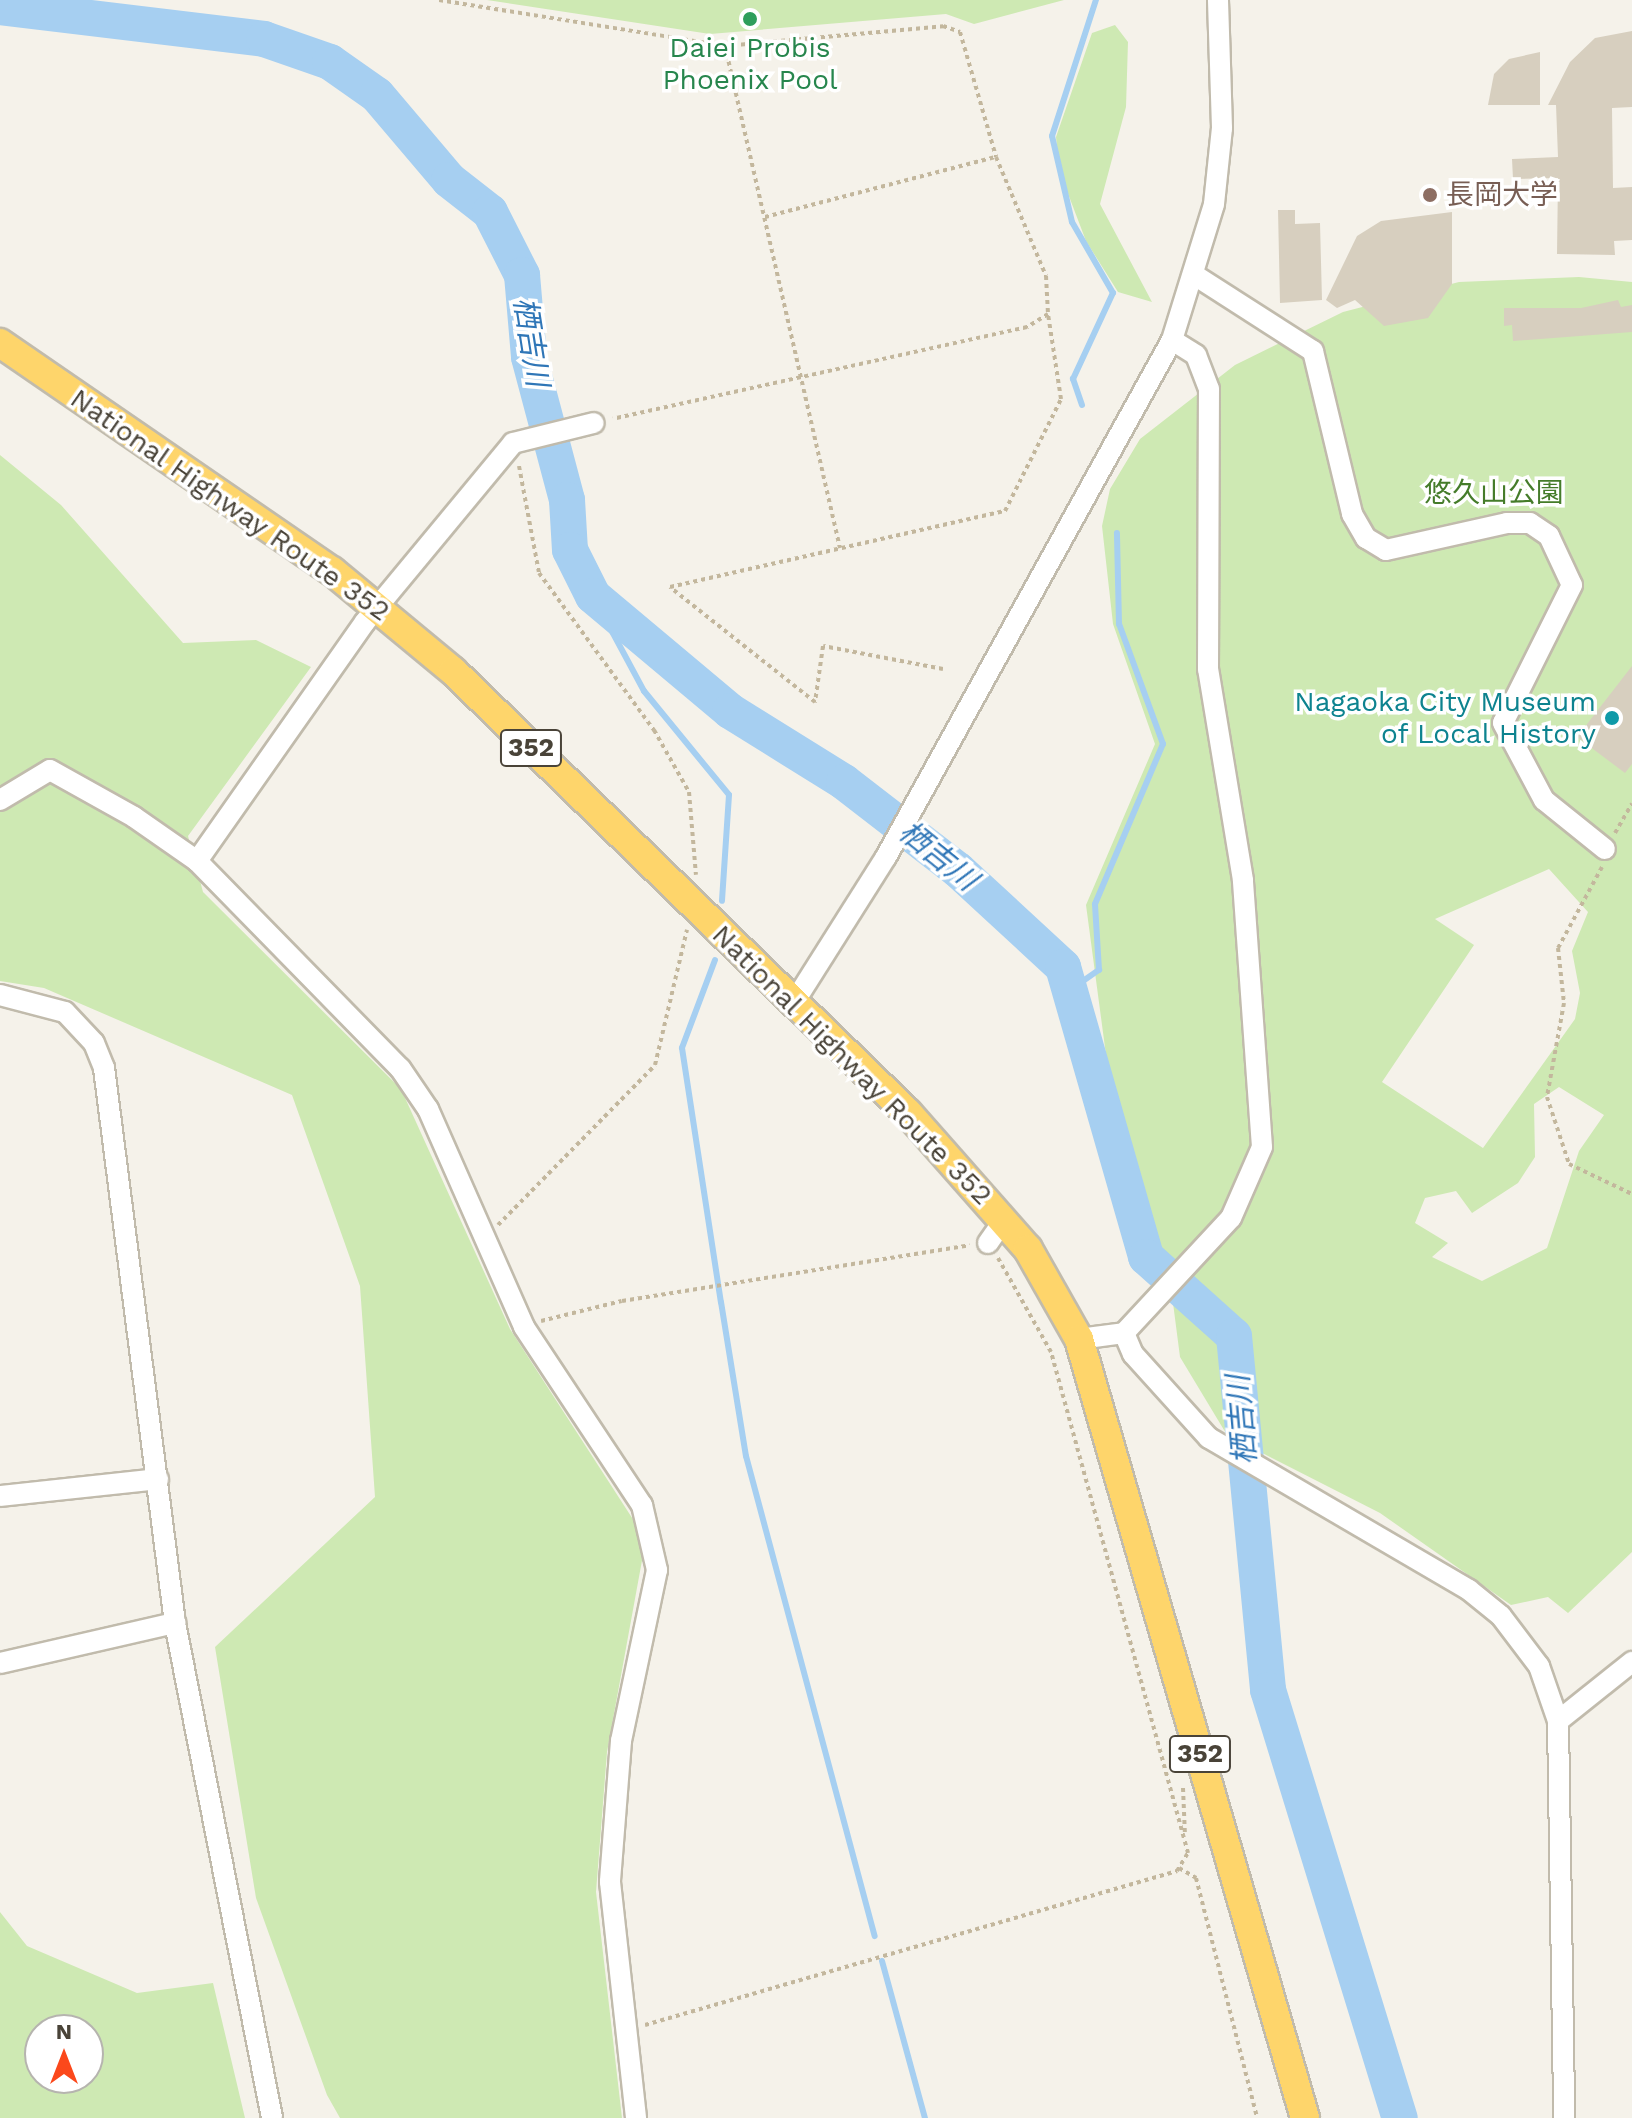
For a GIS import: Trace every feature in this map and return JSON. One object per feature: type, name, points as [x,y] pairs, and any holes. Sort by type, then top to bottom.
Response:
[{"type":"highway","name":"National Highway Route 352","points":[[0,343],[377,609],[453,671],[908,1113],[1079,1339],[1305,2118]]},
{"type":"street","points":[[793,1004],[922,794],[1172,340],[1196,276],[1221,143],[1218,0]]},
{"type":"street","points":[[1196,276],[1313,351],[1352,514],[1366,538],[1386,550],[1507,523],[1530,523],[1549,536],[1572,585],[1503,723],[1544,800],[1605,849]]},
{"type":"street","points":[[1079,1339],[1124,1333],[1190,1256],[1231,1218],[1262,1147],[1243,880],[1208,669],[1209,389],[1196,355],[1172,340]]},
{"type":"street","points":[[197,861],[377,609],[518,441],[594,423]]},
{"type":"street","points":[[0,800],[35,774],[64,774],[197,861],[417,1088],[524,1327],[642,1505],[654,1548],[648,1638],[621,1741],[610,1882],[622,2031],[636,2118]]},
{"type":"street","points":[[0,995],[65,1012],[94,1043],[104,1068],[175,1623],[272,2118]]},
{"type":"street","points":[[1124,1333],[1133,1354],[1230,1453],[1281,1480],[1501,1616],[1539,1666],[1558,1721],[1564,2118]]},
{"type":"street","points":[[0,1496],[158,1479]]},
{"type":"street","points":[[0,1663],[175,1623]]},
{"type":"street","points":[[1558,1721],[1632,1662]]},
{"type":"path","points":[[439,0],[725,46],[943,26],[960,32],[996,157],[1046,276],[1048,314],[1061,399],[1005,511],[670,587],[815,702],[823,646],[943,669]]},
{"type":"path","points":[[725,46],[840,548]]},
{"type":"path","points":[[765,217],[996,157]]},
{"type":"path","points":[[594,423],[803,380],[1027,327],[1048,314]]},
{"type":"path","points":[[485,1238],[655,1065],[696,907],[689,792],[654,730],[539,573],[518,441]]},
{"type":"path","points":[[1632,804],[1605,849],[1558,948],[1564,1003],[1547,1097],[1569,1164],[1632,1194]]},
{"type":"path","points":[[524,1327],[622,1301],[996,1231],[1051,1352],[1188,1853],[1179,1868],[622,2031]]},
{"type":"path","points":[[1179,1868],[1196,1878],[1257,2118]]},
{"type":"green space","name":"Daiei Probis Phoenix Pool","points":[[487,0],[1064,0],[974,24],[946,14],[710,34]]},
{"type":"green space","points":[[1115,25],[1128,42],[1126,107],[1100,204],[1152,302],[1118,292],[1086,241],[1059,170],[1056,137],[1092,33]]},
{"type":"green space","name":"悠久山公園","points":[[1579,277],[1632,282],[1632,1552],[1568,1613],[1548,1597],[1511,1605],[1380,1513],[1227,1435],[1180,1357],[1173,1303],[1114,1115],[1086,905],[1155,744],[1113,624],[1102,526],[1110,489],[1140,439],[1235,365],[1343,312],[1459,282]],"holes":[[[1549,869],[1588,912],[1572,951],[1580,993],[1575,1019],[1483,1148],[1382,1082],[1474,945],[1435,919]],[[1559,1087],[1604,1115],[1579,1151],[1547,1248],[1482,1281],[1432,1257],[1448,1243],[1415,1223],[1425,1198],[1456,1191],[1472,1213],[1518,1183],[1535,1157],[1534,1104]]]},
{"type":"green space","points":[[0,455],[61,505],[183,643],[256,640],[311,667],[188,836],[203,892],[401,1089],[510,1329],[636,1524],[643,1555],[607,1752],[596,1892],[622,2118],[340,2118],[327,2095],[256,1898],[215,1647],[375,1497],[360,1286],[292,1095],[44,988],[0,981]]},
{"type":"green space","points":[[0,1912],[27,1946],[137,1993],[213,1983],[245,2118],[0,2118]]},
{"type":"building","points":[[1632,31],[1632,107],[1612,108],[1613,188],[1632,187],[1632,240],[1614,241],[1615,255],[1557,254],[1558,178],[1513,179],[1512,159],[1558,157],[1556,105],[1548,105],[1570,62],[1595,38]]},
{"type":"building","points":[[1540,52],[1540,105],[1488,105],[1494,74],[1509,59]]},
{"type":"building","points":[[1278,210],[1295,210],[1295,224],[1320,223],[1322,300],[1280,303]]},
{"type":"building","points":[[1452,212],[1452,284],[1428,318],[1384,326],[1355,300],[1337,308],[1326,300],[1357,236],[1381,221]]},
{"type":"building","points":[[1618,300],[1621,307],[1632,305],[1632,332],[1513,341],[1512,325],[1504,326],[1504,308],[1581,308]]},
{"type":"building","name":"Nagaoka City Museum of Local History","points":[[1632,666],[1632,764],[1625,773],[1577,737]]},
{"type":"waterway","points":[[1082,405],[1073,379],[1113,293],[1072,222],[1052,136],[1096,0]]},
{"type":"waterway","name":"栖吉川","points":[[0,7],[264,39],[330,62],[377,95],[449,180],[490,212],[522,275],[529,357],[567,500],[570,550],[593,596],[730,711],[844,782],[958,870],[1063,967],[1146,1257],[1234,1336],[1268,1690],[1400,2118]]},
{"type":"waterway","points":[[1073,988],[1099,970],[1095,904],[1163,744],[1119,624],[1117,533]]},
{"type":"waterway","points":[[593,596],[644,691],[729,795],[722,901]]},
{"type":"waterway","points":[[715,960],[682,1048],[746,1456],[875,1936]]},
{"type":"waterway","points":[[882,1961],[925,2118]]},
{"type":"place","name":"Daiei Probis Phoenix Pool","points":[[750,19]]},
{"type":"place","name":"長岡大学","points":[[1430,195]]},
{"type":"place","name":"Nagaoka City Museum of Local History","points":[[1612,718]]}]
